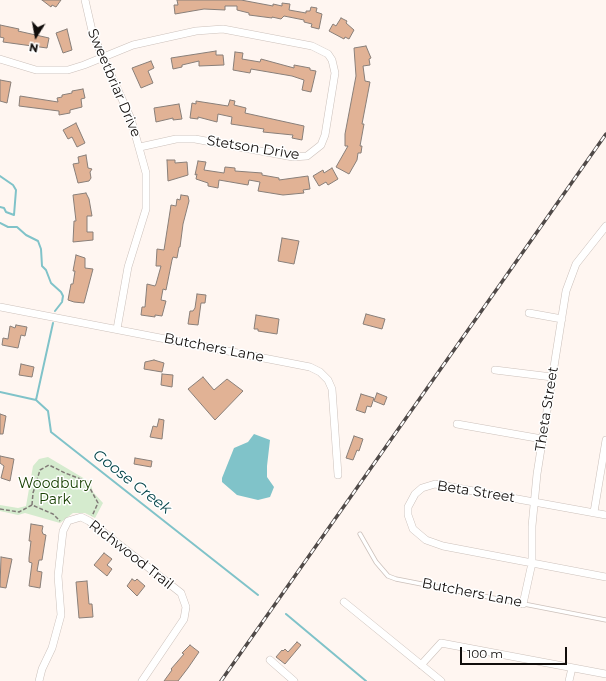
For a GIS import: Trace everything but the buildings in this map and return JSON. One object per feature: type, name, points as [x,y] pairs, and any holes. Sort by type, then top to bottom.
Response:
[{"type":"street","name":"Sweetbriar Drive","points":[[85,0],[92,35],[131,119],[140,147],[147,184],[146,209],[128,267],[117,329]]},
{"type":"street","name":"Stetson Drive","points":[[102,57],[133,45],[182,34],[223,29],[312,46],[321,49],[331,58],[335,73],[325,135],[321,145],[307,156],[293,157],[195,139],[176,139],[140,147]]},
{"type":"street","points":[[0,60],[36,70],[52,71],[68,70],[102,57]]},
{"type":"street","name":"Theta Street","points":[[523,604],[532,563],[534,501],[542,440],[566,290],[573,270],[606,226]]},
{"type":"street","name":"Butchers Lane","points":[[0,307],[302,366],[320,372],[328,380],[332,389],[338,475]]},
{"type":"street","points":[[529,313],[562,318]]},
{"type":"street","points":[[495,370],[552,377]]},
{"type":"street","points":[[457,424],[542,440]]},
{"type":"street","points":[[594,512],[606,440]]},
{"type":"street","name":"Beta Street","points":[[606,515],[434,484],[422,488],[415,494],[408,507],[408,515],[413,529],[426,540],[443,546],[606,577]]},
{"type":"street","name":"Richwood Trail","points":[[66,526],[68,521],[74,518],[81,517],[89,521],[181,593],[186,607],[184,619],[142,681]]},
{"type":"street","points":[[39,681],[42,669],[52,648],[61,615],[58,576],[63,531],[66,526]]},
{"type":"street","points":[[344,602],[440,681]]},
{"type":"street","points":[[421,665],[441,644],[606,674]]},
{"type":"street","points":[[270,660],[294,681]]},
{"type":"street","points":[[569,681],[572,668]]},
{"type":"lane","name":"Butchers Lane","points":[[360,534],[376,562],[388,576],[606,620]]},
{"type":"path","points":[[32,505],[33,493],[40,470],[49,465],[86,481],[98,504],[89,521]]},
{"type":"path","points":[[0,509],[19,512],[32,505]]},
{"type":"path","points":[[32,505],[53,514],[66,526]]},
{"type":"green space","name":"Woodbury Park","points":[[48,457],[90,482],[93,492],[103,503],[95,518],[85,513],[73,513],[60,523],[25,513],[18,515],[0,511],[0,505],[18,508],[26,506],[33,466],[39,459]]},
{"type":"water","points":[[254,434],[270,440],[267,477],[274,487],[270,497],[258,500],[237,495],[222,482],[222,478],[234,448],[248,442]]},
{"type":"waterway","points":[[0,176],[13,185],[16,190],[14,215],[6,212],[4,208],[0,207]]},
{"type":"waterway","points":[[0,223],[8,227],[17,227],[26,235],[38,241],[41,249],[42,266],[46,270],[51,283],[61,292],[63,296],[62,302],[55,311]]},
{"type":"waterway","points":[[36,400],[53,323]]},
{"type":"waterway","name":"Goose Creek","points":[[0,392],[36,400],[48,411],[51,432],[258,595]]},
{"type":"waterway","name":"Goose Creek","points":[[286,614],[366,681]]},
{"type":"railway","points":[[221,681],[606,134]]}]
